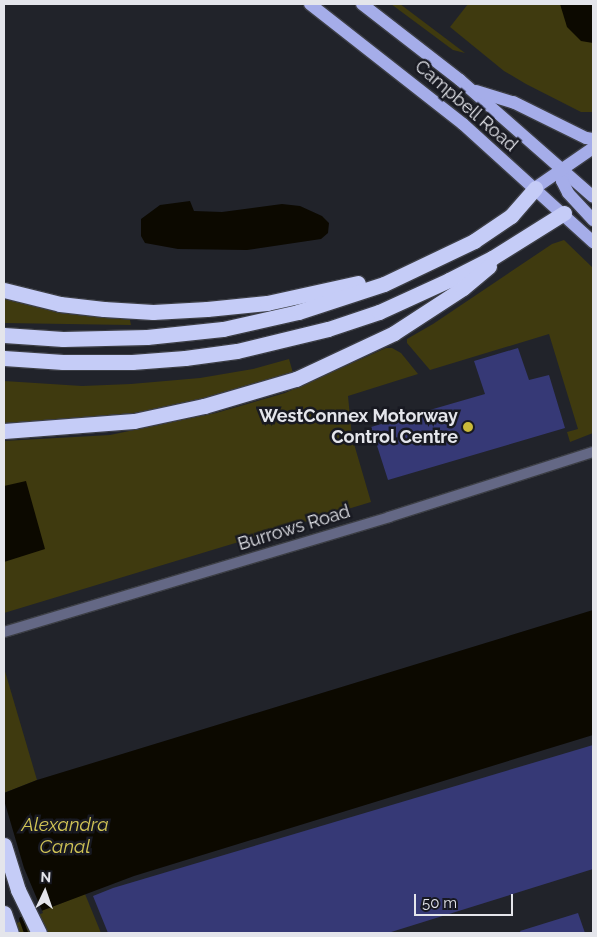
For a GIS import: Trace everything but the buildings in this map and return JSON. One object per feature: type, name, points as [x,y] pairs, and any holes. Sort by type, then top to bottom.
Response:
[{"type":"highway","points":[[4,290],[60,304],[143,311],[207,309],[267,303],[374,279],[468,235],[535,188]]},
{"type":"highway","points":[[4,336],[63,339],[147,337],[223,329],[298,312],[384,284],[474,241],[511,216],[535,188]]},
{"type":"highway","points":[[4,358],[63,362],[132,362],[237,350],[328,329],[379,312],[449,280],[515,244],[564,213]]},
{"type":"highway","points":[[4,431],[134,421],[204,406],[296,379],[394,333],[463,288],[515,244]]},
{"type":"highway","points":[[4,845],[18,890],[38,933]]},
{"type":"highway","points":[[4,913],[11,933]]},
{"type":"main road","name":"Campbell Road","points":[[310,4],[430,97],[564,213],[593,242]]},
{"type":"main road","name":"Campbell Road","points":[[362,4],[471,89],[592,193]]},
{"type":"main road","points":[[471,89],[513,102],[586,138],[593,139]]},
{"type":"main road","points":[[535,188],[593,148]]},
{"type":"main road","points":[[563,168],[562,181],[568,193],[593,220]]},
{"type":"main road","points":[[564,213],[592,193]]},
{"type":"street","name":"Burrows Road","points":[[4,632],[389,517],[593,452]]},
{"type":"shaded area","points":[[391,4],[400,4],[465,53],[453,50]]},
{"type":"shaded area","points":[[468,4],[593,4],[593,112],[581,112],[504,71],[450,27]]},
{"type":"shaded area","points":[[564,240],[593,268],[593,433],[570,442],[567,432],[578,429],[549,334],[430,370],[407,343],[407,339],[433,324],[552,244]]},
{"type":"shaded area","points":[[4,298],[73,313],[130,320],[131,325],[4,323]]},
{"type":"shaded area","points":[[386,348],[392,348],[401,353],[418,374],[348,396],[352,437],[371,502],[4,613],[4,441],[110,435],[216,413],[285,393]]},
{"type":"shaded area","points":[[289,359],[293,373],[170,409],[110,418],[4,424],[4,381],[82,386],[131,384],[200,378],[253,369]]},
{"type":"shaded area","points":[[4,668],[37,780],[4,793]]},
{"type":"shaded area","points":[[85,894],[101,933],[4,933],[4,925]]},
{"type":"water","points":[[560,4],[593,4],[593,43],[581,41],[567,27]]},
{"type":"water","points":[[190,201],[194,211],[222,212],[282,204],[300,206],[322,216],[329,223],[328,233],[321,239],[247,250],[178,249],[145,243],[141,236],[141,219],[160,205]]},
{"type":"water","points":[[26,481],[45,549],[4,562],[4,486]]},
{"type":"water","name":"Alexandra Canal","points":[[593,610],[593,735],[134,876],[4,925],[4,793],[37,780]]},
{"type":"pier","points":[[4,800],[24,868],[43,913],[4,928]]},
{"type":"waterway","points":[[21,919],[26,933]]},
{"type":"place","name":"WestConnex Motorway Control Centre","points":[[468,427]]}]
